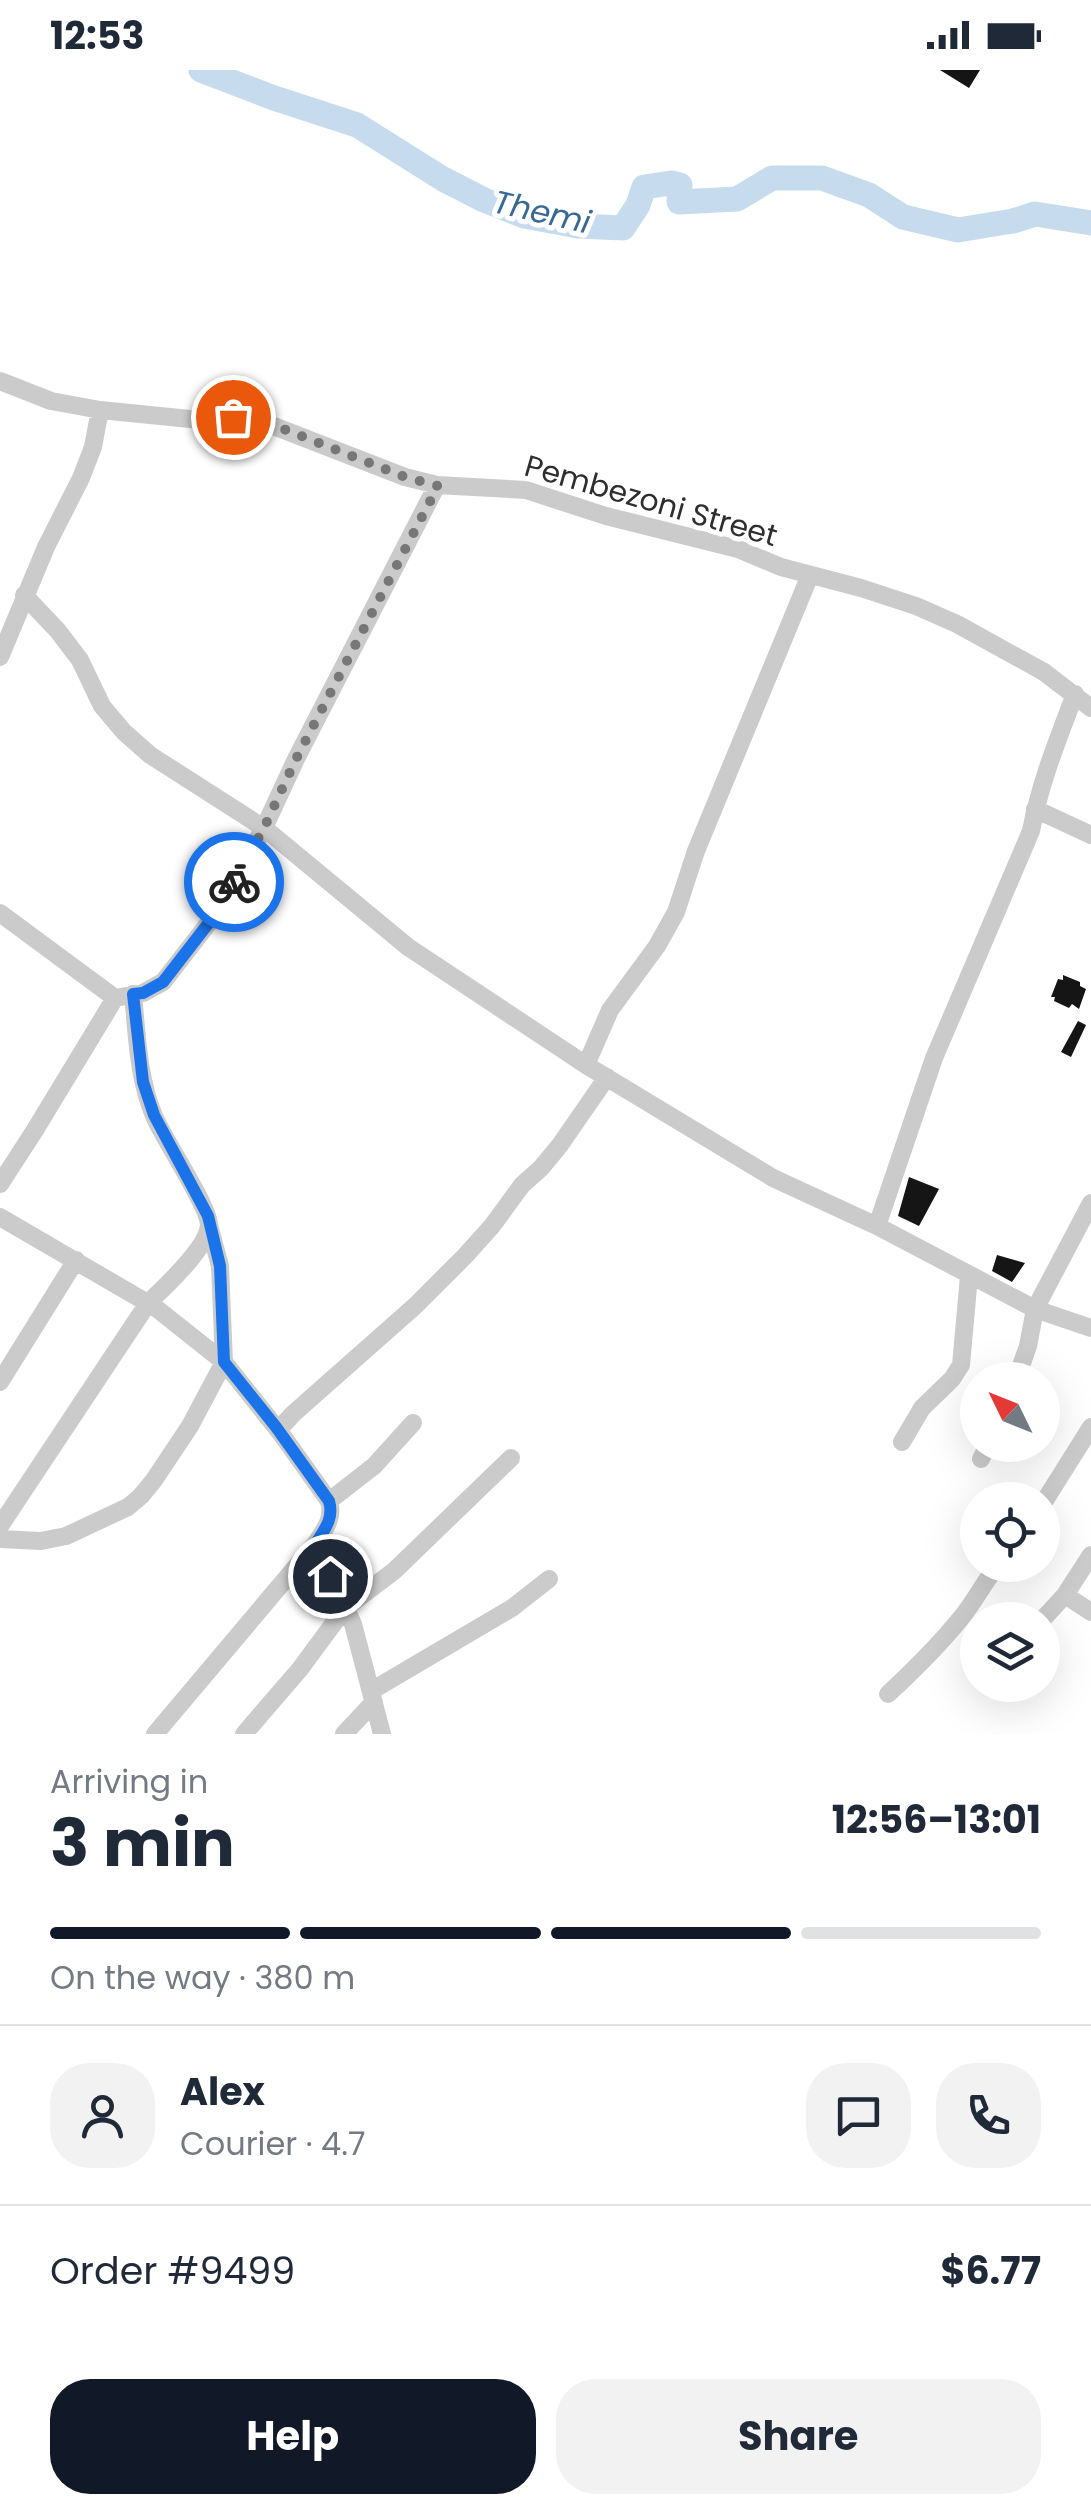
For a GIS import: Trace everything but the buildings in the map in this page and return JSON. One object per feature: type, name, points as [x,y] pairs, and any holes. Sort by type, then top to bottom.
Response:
[{"type":"street","name":"Pembezoni Street","points":[[0,381],[51,401],[100,410],[200,420],[233,417],[271,424],[405,477],[438,486],[526,490],[606,516],[738,549],[781,567],[898,600],[957,624],[1044,672],[1091,708]]},
{"type":"street","points":[[0,658],[24,595],[94,446],[100,410]]},
{"type":"street","points":[[0,914],[124,996],[143,993],[163,982],[211,920],[264,828],[438,486]]},
{"type":"street","points":[[586,1065],[610,1010],[676,912],[696,851],[810,574]]},
{"type":"street","points":[[24,595],[80,660],[102,706],[124,732],[150,755],[264,828],[408,947],[586,1065],[773,1178],[876,1226],[1035,1310],[1091,1328]]},
{"type":"street","points":[[876,1226],[934,1058],[1031,831],[1047,767],[1075,694]]},
{"type":"street","points":[[1035,810],[1091,835]]},
{"type":"street","points":[[0,1184],[124,996]]},
{"type":"street","points":[[0,1540],[42,1541],[66,1536],[128,1507],[141,1496],[190,1426],[224,1362],[220,1266],[208,1216],[154,1115],[124,996]]},
{"type":"street","points":[[278,1430],[415,1306],[492,1226],[522,1185],[560,1146],[607,1078]]},
{"type":"street","points":[[1022,1362],[1035,1310],[1091,1203]]},
{"type":"street","points":[[0,1217],[148,1303],[224,1362],[278,1430],[332,1510],[316,1543],[155,1734]]},
{"type":"street","points":[[0,1526],[148,1303],[176,1276],[207,1234],[209,1225]]},
{"type":"street","points":[[0,1382],[76,1260]]},
{"type":"street","points":[[902,1442],[922,1408],[952,1379],[961,1364],[968,1276]]},
{"type":"street","points":[[329,1501],[374,1466],[413,1423]]},
{"type":"street","points":[[1056,1482],[1091,1427]]},
{"type":"street","points":[[244,1734],[300,1669],[345,1608],[394,1571],[512,1458]]},
{"type":"street","points":[[316,1543],[353,1624],[382,1734]]},
{"type":"street","points":[[1059,1602],[1091,1555]]},
{"type":"street","points":[[344,1734],[372,1697],[512,1608],[548,1579]]},
{"type":"street","points":[[888,1694],[961,1618],[984,1582]]},
{"type":"street","points":[[1065,1595],[1091,1612]]},
{"type":"waterway","name":"Themi","points":[[201,70],[357,125],[484,200],[524,216],[578,226],[623,228],[644,187],[680,185],[679,202],[737,199],[772,178],[822,178],[869,195],[903,217],[958,230],[1035,214],[1091,223]]},
{"type":"way so far","points":[[233,417],[271,424],[405,477],[438,486],[234,882]]},
{"type":"route","points":[[234,882],[211,920],[163,982],[133,994],[143,1082],[154,1115],[208,1216],[220,1266],[224,1362],[329,1501],[332,1510],[328,1524],[316,1543],[330,1576]]}]
